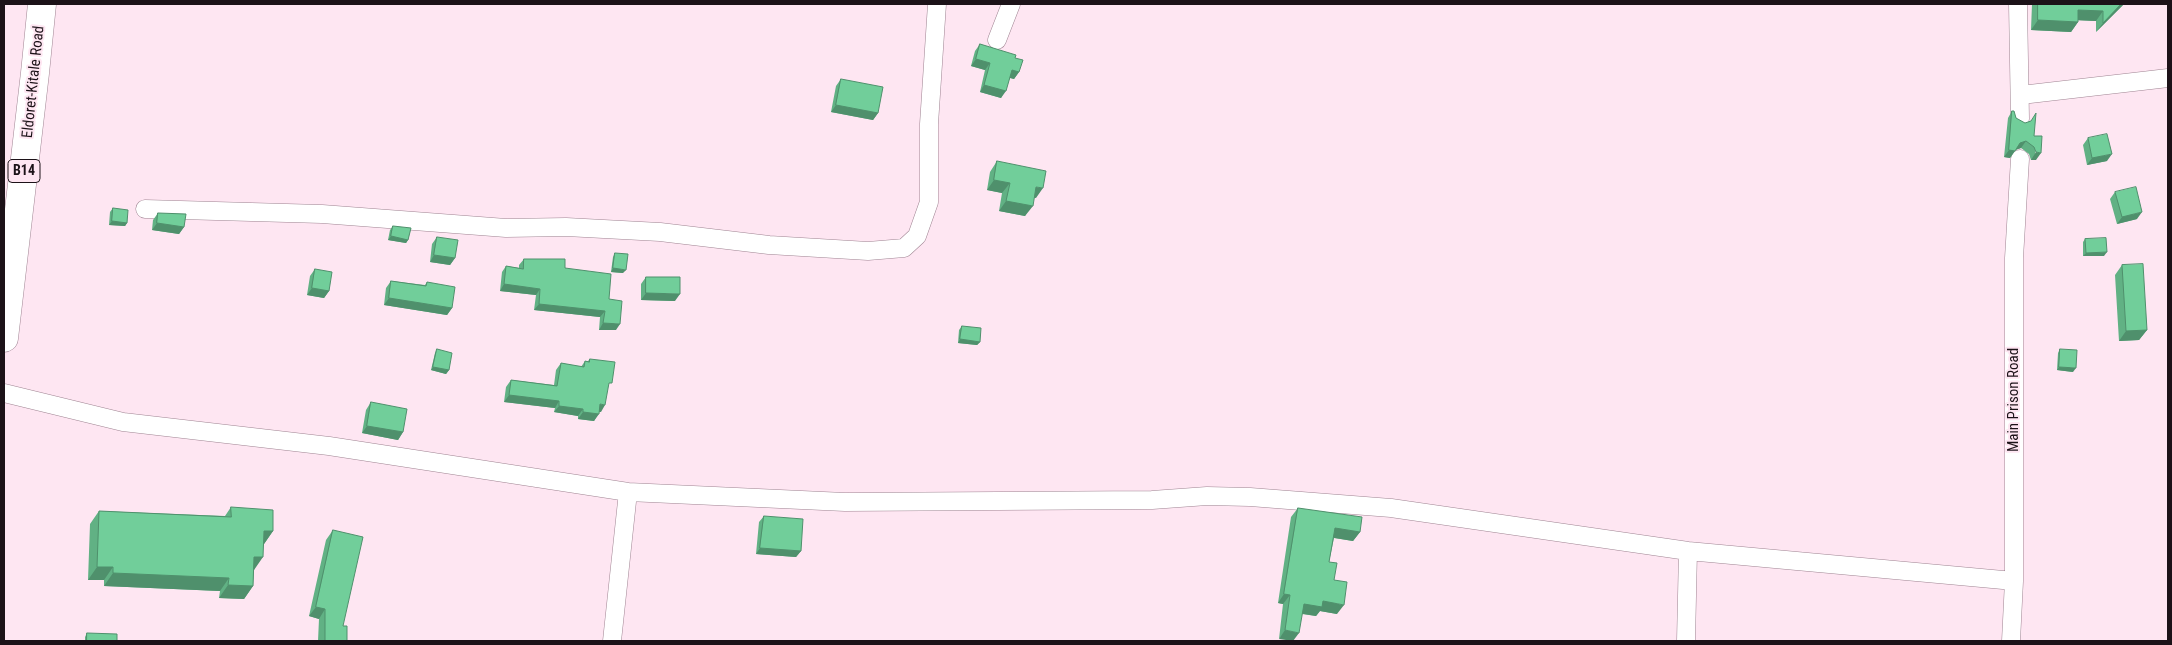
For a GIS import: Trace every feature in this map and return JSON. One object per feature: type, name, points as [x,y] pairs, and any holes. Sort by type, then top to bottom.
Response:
[{"type":"highway","name":"Eldoret-Kitale Road","points":[[4,338],[42,4]]},
{"type":"street","points":[[145,208],[322,214],[506,228],[566,227],[660,232],[769,245],[868,251],[904,248],[918,236],[928,202],[929,124],[937,4]]},
{"type":"street","points":[[997,40],[1011,4]]},
{"type":"street","points":[[2018,4],[2020,119]]},
{"type":"street","points":[[2021,95],[2168,78]]},
{"type":"street","name":"Main Prison Road","points":[[2012,641],[2014,581],[2014,258],[2020,158]]},
{"type":"street","points":[[4,393],[123,422],[329,446],[628,492],[845,502],[1152,500],[1207,496],[1250,497],[1391,508],[1688,551],[2014,581]]},
{"type":"street","points":[[612,641],[628,492]]},
{"type":"street","points":[[1686,641],[1688,551]]},
{"type":"building","points":[[2038,4],[2121,4],[2103,23],[2103,11],[2078,10],[2078,22],[2038,20]]},
{"type":"building","points":[[980,44],[1016,55],[1015,58],[1023,60],[1019,72],[1012,70],[1006,91],[984,85],[990,63],[976,59]]},
{"type":"building","points":[[841,79],[883,87],[878,113],[836,105]]},
{"type":"building","points":[[2012,111],[2014,111],[2016,118],[2025,123],[2031,121],[2036,113],[2034,136],[2042,136],[2041,153],[2036,152],[2034,147],[2026,141],[2020,143],[2015,151],[2009,150]]},
{"type":"building","points":[[2107,134],[2112,154],[2092,158],[2088,138]]},
{"type":"building","points":[[997,161],[1046,171],[1043,188],[1036,187],[1033,206],[1006,201],[1010,183],[994,180]]},
{"type":"building","points":[[2136,187],[2142,212],[2122,217],[2115,192]]},
{"type":"building","points":[[113,208],[128,210],[127,223],[112,221]]},
{"type":"building","points":[[158,213],[186,214],[184,227],[157,223]]},
{"type":"building","points":[[393,226],[411,228],[408,240],[391,236]]},
{"type":"building","points":[[437,237],[458,240],[455,258],[434,255]]},
{"type":"building","points":[[2106,238],[2107,252],[2086,253],[2085,239]]},
{"type":"building","points":[[615,253],[628,254],[626,270],[613,268]]},
{"type":"building","points":[[524,259],[565,259],[565,268],[611,274],[609,299],[622,301],[620,324],[603,323],[605,311],[539,304],[540,289],[504,284],[506,266],[523,269]]},
{"type":"building","points":[[2143,264],[2147,330],[2126,331],[2122,265]]},
{"type":"building","points":[[315,269],[332,272],[329,291],[312,288]]},
{"type":"building","points":[[646,277],[680,277],[680,294],[646,293]]},
{"type":"building","points":[[391,281],[426,286],[427,282],[455,287],[452,308],[389,298]]},
{"type":"building","points":[[962,326],[981,328],[980,342],[960,339]]},
{"type":"building","points":[[437,349],[452,353],[449,370],[433,367]]},
{"type":"building","points":[[2060,349],[2077,350],[2076,368],[2059,367]]},
{"type":"building","points":[[590,359],[615,362],[612,383],[609,383],[605,405],[600,404],[599,414],[583,412],[583,409],[559,406],[559,401],[509,395],[511,380],[557,386],[561,363],[584,367],[585,361],[589,362]]},
{"type":"building","points":[[371,402],[407,409],[403,432],[367,426]]},
{"type":"building","points":[[231,507],[273,510],[273,531],[264,531],[263,557],[254,557],[253,586],[228,585],[229,578],[113,573],[113,567],[97,567],[99,511],[231,517]]},
{"type":"building","points":[[1298,508],[1362,517],[1360,532],[1335,528],[1329,562],[1337,563],[1334,580],[1347,582],[1344,605],[1323,601],[1322,607],[1304,604],[1299,633],[1285,630],[1290,595],[1284,594]]},
{"type":"building","points":[[764,516],[803,519],[801,551],[760,548]]},
{"type":"building","points":[[333,530],[363,537],[343,626],[347,626],[347,641],[325,641],[325,609],[316,607]]},
{"type":"building","points":[[87,633],[117,634],[117,641],[87,641]]}]
